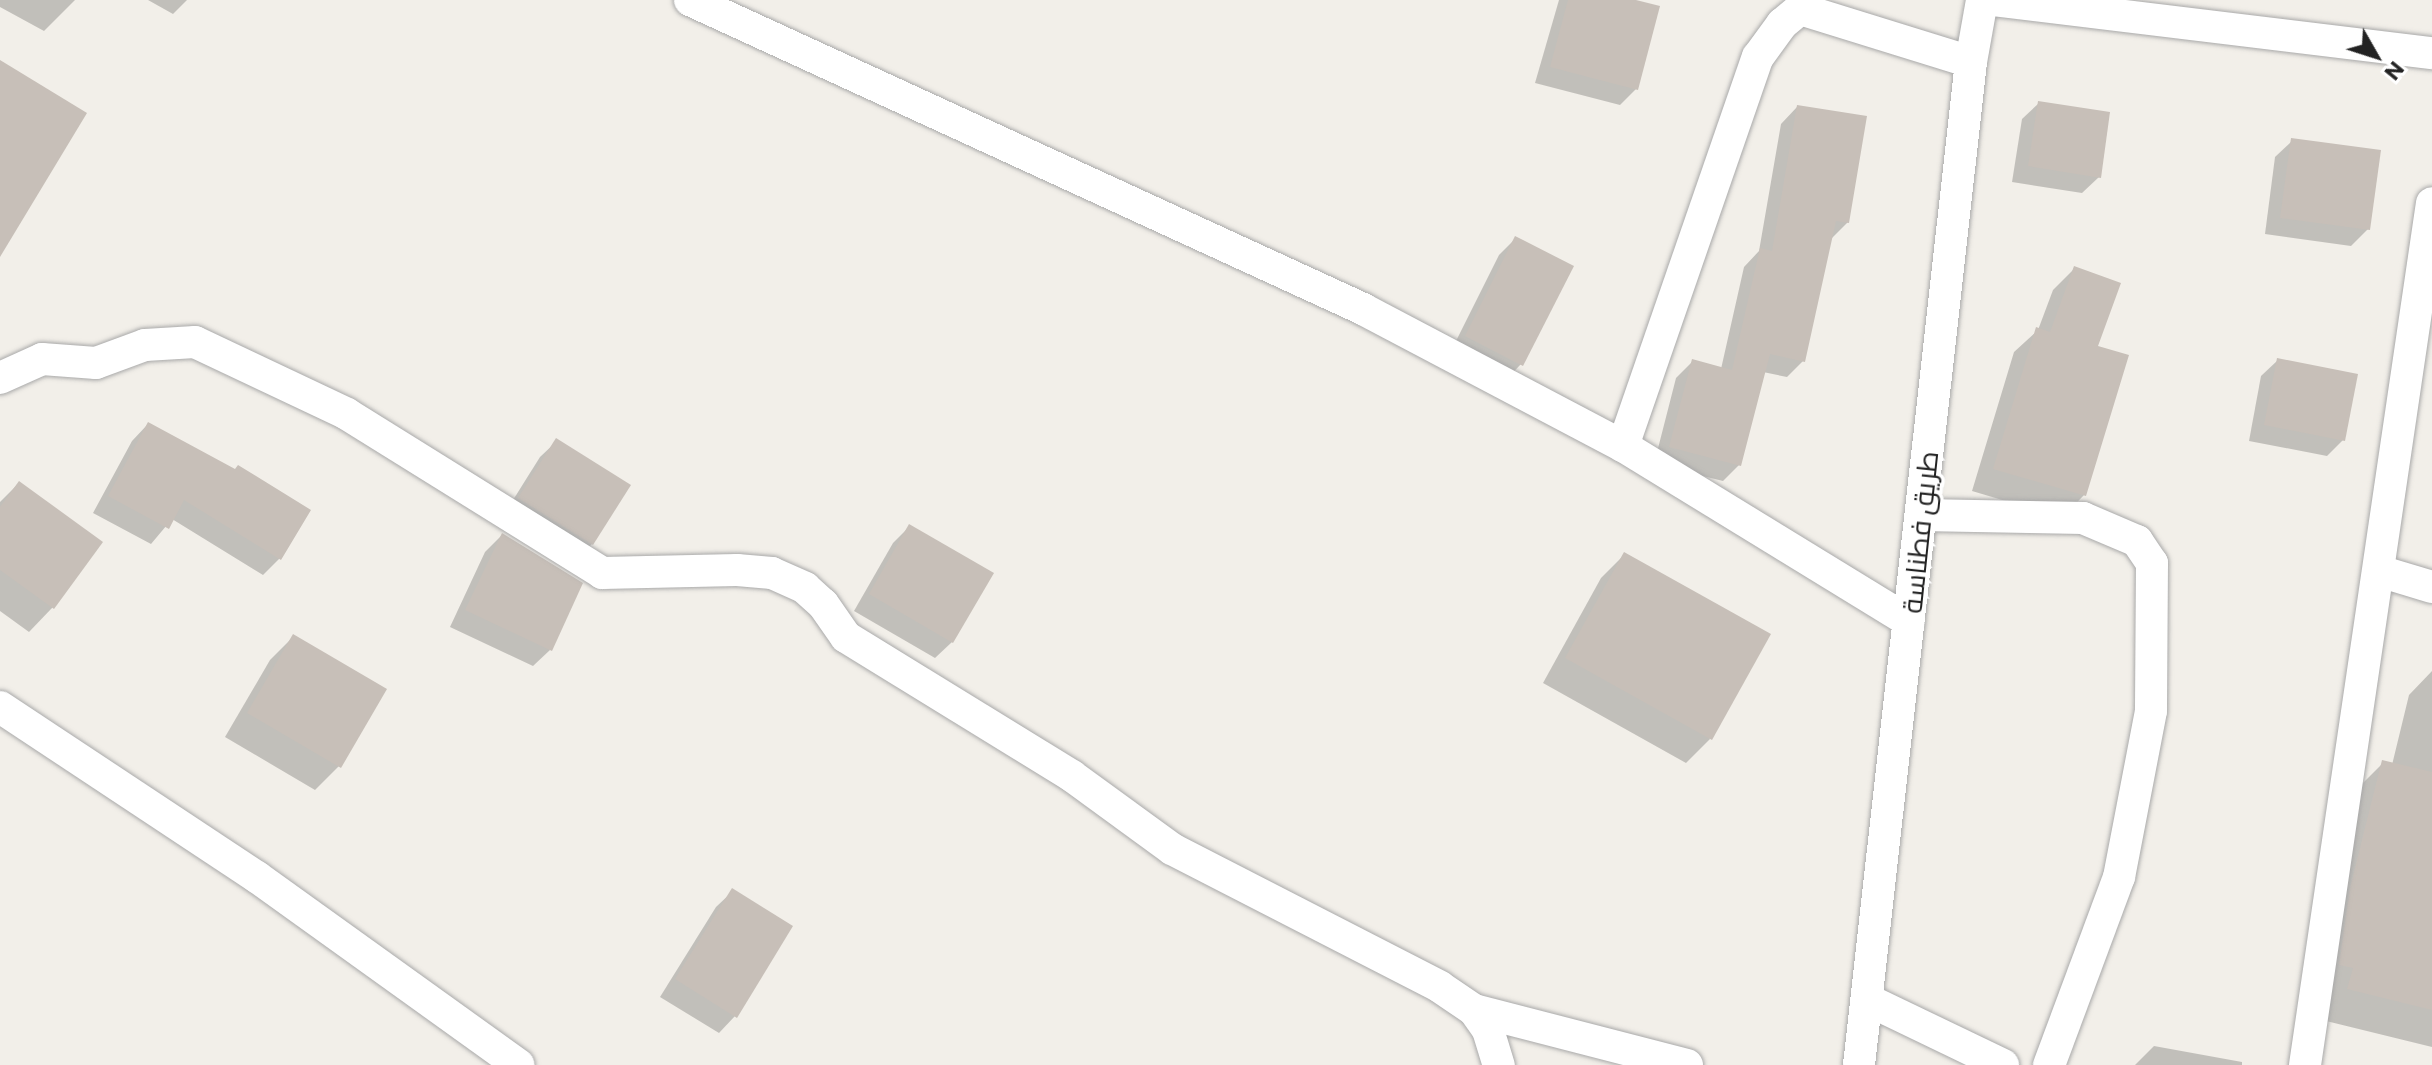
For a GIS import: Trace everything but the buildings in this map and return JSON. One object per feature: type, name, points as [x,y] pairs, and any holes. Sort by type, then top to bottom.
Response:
[{"type":"street","points":[[690,0],[1363,309],[1623,446],[1909,621]]},
{"type":"street","name":"طريق فطناسة","points":[[1859,1065],[1971,62],[1982,0]]},
{"type":"street","points":[[1993,0],[2432,53]]},
{"type":"street","points":[[1623,446],[1758,57],[1782,24],[1800,9],[1971,62]]},
{"type":"street","points":[[2305,1065],[2432,203]]},
{"type":"street","points":[[0,378],[42,359],[96,363],[145,345],[195,342],[347,414],[602,573],[737,570],[772,573],[805,588],[823,604],[846,637],[1072,776],[1172,849],[1440,987],[1474,1010],[1687,1065]]},
{"type":"street","points":[[1921,515],[2083,518],[2137,541],[2152,563],[2151,711],[2119,877],[2049,1065]]},
{"type":"street","points":[[2379,571],[2432,587]]},
{"type":"street","points":[[0,707],[257,877],[519,1065]]},
{"type":"street","points":[[1868,1000],[2003,1065]]},
{"type":"street","points":[[1474,1010],[1488,1030],[1499,1065]]}]
